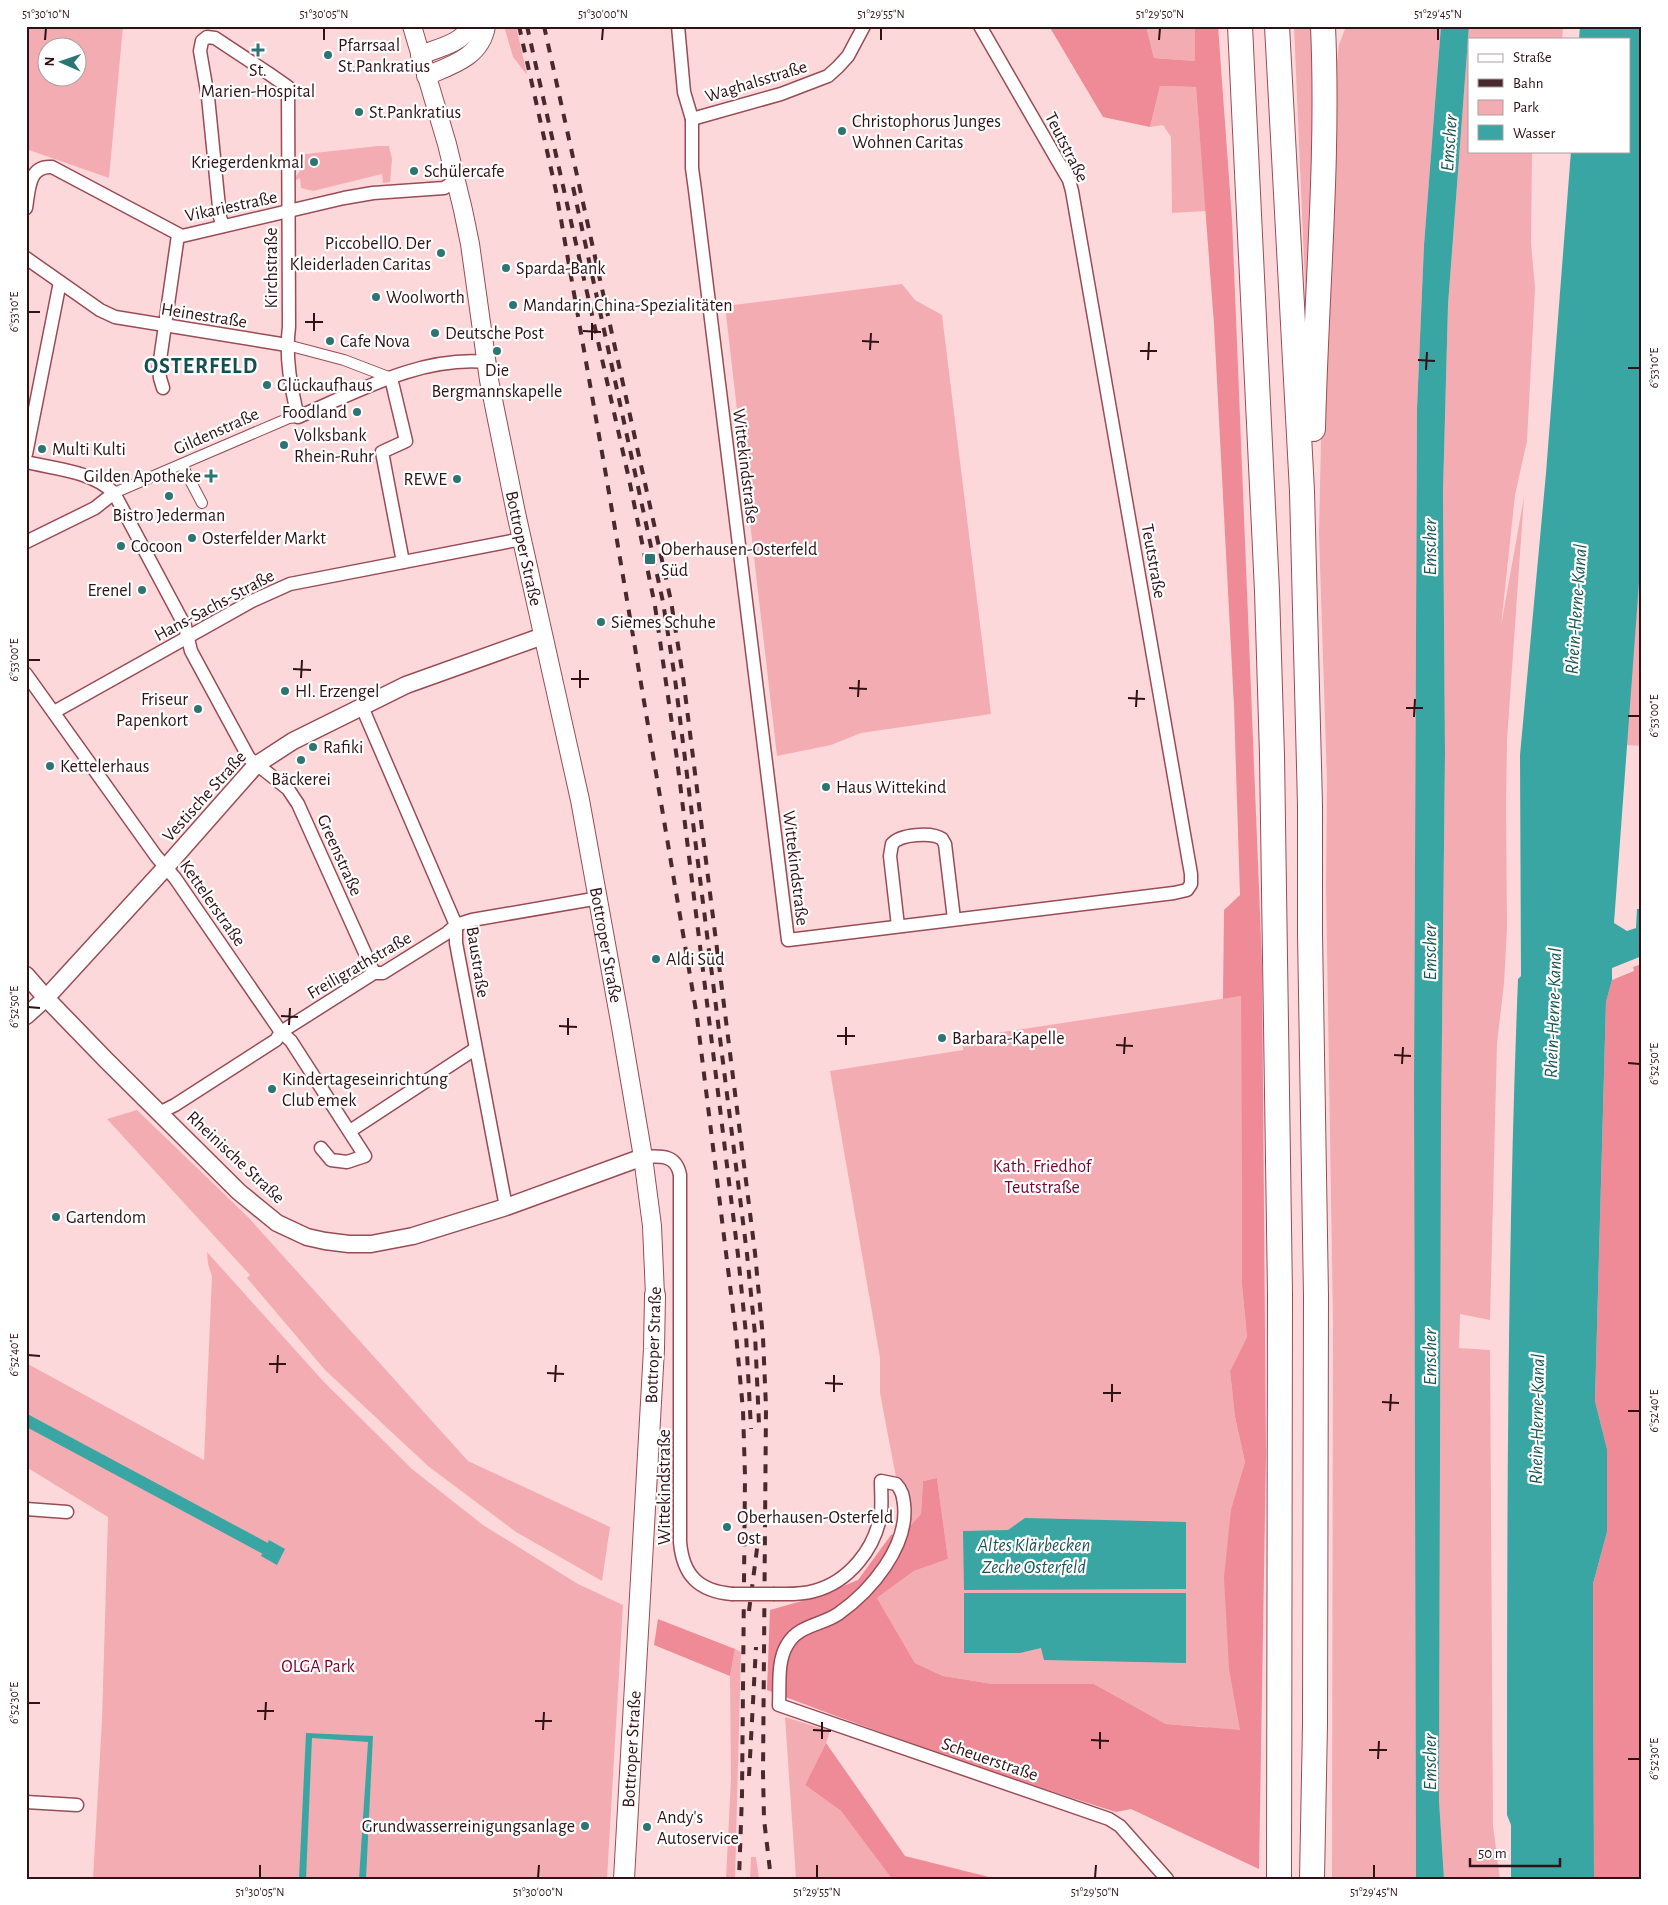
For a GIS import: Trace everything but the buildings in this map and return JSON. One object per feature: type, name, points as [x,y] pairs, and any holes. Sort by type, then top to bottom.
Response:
[{"type":"highway","points":[[1240,26],[1267,591],[1272,775],[1280,1294],[1279,1879]]},
{"type":"highway","points":[[1277,26],[1302,490],[1310,805],[1310,934],[1316,1296],[1315,1724],[1312,1879]]},
{"type":"highway","points":[[1302,490],[1313,456],[1326,84],[1323,26]]},
{"type":"highway","points":[[1326,84],[1335,35],[1339,26]]},
{"type":"main road","name":"Bottroper Straße","points":[[412,26],[447,144],[470,244],[486,362],[522,539],[572,761],[599,898],[643,1157],[652,1226],[655,1295],[654,1349],[624,1879]]},
{"type":"main road","points":[[420,55],[457,41],[468,32],[471,26]]},
{"type":"main road","points":[[426,76],[467,58],[481,44],[486,26]]},
{"type":"street","name":"Wittekindstraße","points":[[678,26],[684,92],[692,119],[692,168],[788,940]]},
{"type":"street","name":"Waghalsstraße","points":[[692,119],[780,94],[828,76],[848,56],[864,26]]},
{"type":"street","name":"Teutstraße","points":[[788,940],[1174,894],[1187,890],[1191,879],[1070,185],[980,26]]},
{"type":"street","name":"Kirchstraße","points":[[223,226],[220,217],[208,97],[200,51],[200,45],[204,38],[210,37],[215,38],[288,87],[289,327],[287,345],[298,417]]},
{"type":"street","name":"Vikariestraße","points":[[26,208],[32,176],[41,168],[52,167],[178,235],[186,235],[373,193],[444,188],[456,181]]},
{"type":"street","points":[[163,388],[159,367],[178,235]]},
{"type":"street","name":"Heinestraße","points":[[26,258],[109,315],[121,319],[287,345],[344,360],[390,378]]},
{"type":"street","points":[[26,454],[60,282]]},
{"type":"street","name":"Gildenstraße","points":[[26,542],[95,508],[114,493],[401,373],[455,362],[486,362]]},
{"type":"street","points":[[390,378],[406,441],[382,452],[403,562]]},
{"type":"street","points":[[26,462],[88,476],[101,482],[114,493]]},
{"type":"street","points":[[182,465],[202,503]]},
{"type":"street","name":"Greenstraße","points":[[114,493],[185,626],[191,651],[249,758],[288,789],[298,804],[374,974]]},
{"type":"street","name":"Hans-Sachs-Straße","points":[[54,712],[264,596],[299,582],[522,539]]},
{"type":"street","name":"Vestische Straße","points":[[26,1016],[46,998],[166,868],[256,765],[293,741],[419,680],[543,636]]},
{"type":"street","name":"Kettelerstraße","points":[[26,674],[282,1032],[291,1040],[365,1156],[347,1162],[331,1160],[320,1148]]},
{"type":"street","name":"Baustraße","points":[[362,707],[456,925],[456,943],[506,1207]]},
{"type":"street","points":[[898,926],[890,856],[892,844],[899,838],[923,835],[937,836],[945,844],[954,919]]},
{"type":"street","name":"Freiligrathstraße","points":[[158,1113],[175,1105],[276,1040],[282,1032],[374,974],[383,973],[447,933],[456,925],[472,920],[599,898]]},
{"type":"street","name":"Rheinische Straße","points":[[26,974],[46,998],[158,1113],[239,1192],[266,1214],[291,1230],[316,1240],[349,1244],[391,1241],[413,1236],[506,1207],[643,1157]]},
{"type":"street","points":[[350,1131],[475,1049]]},
{"type":"street","name":"Wittekindstraße","points":[[643,1157],[657,1156],[672,1160],[678,1166],[680,1175],[682,1218],[680,1542],[682,1558],[688,1571],[699,1584],[720,1592],[732,1594],[798,1594],[824,1588],[840,1579],[856,1565],[876,1533],[881,1511],[881,1481],[896,1484],[901,1490],[905,1514],[902,1534],[884,1567],[872,1584],[857,1599],[833,1617],[802,1631],[787,1644],[782,1656],[779,1704]]},
{"type":"street","points":[[26,1509],[67,1512]]},
{"type":"street","name":"Scheuerstraße","points":[[779,1704],[1109,1818],[1120,1826],[1168,1879]]},
{"type":"street","points":[[26,1802],[77,1804]]},
{"type":"green space","points":[[26,26],[123,26],[109,178],[26,149]]},
{"type":"green space","points":[[504,26],[516,26],[527,75],[513,57]]},
{"type":"green space","points":[[1146,26],[1195,26],[1195,61],[1154,58]]},
{"type":"green space","points":[[1294,26],[1317,26],[1307,332]]},
{"type":"green space","points":[[1346,26],[1441,26],[1424,245],[1417,409],[1414,1086],[1416,1879],[1332,1879],[1333,1321],[1326,887],[1327,782],[1319,533],[1324,302],[1334,86],[1339,45]]},
{"type":"green space","points":[[1469,26],[1563,26],[1562,38],[1468,38]]},
{"type":"green space","points":[[1468,39],[1468,152],[1532,152],[1531,243],[1535,288],[1527,441],[1515,495],[1501,626],[1524,497],[1507,740],[1507,927],[1504,984],[1497,1043],[1490,1320],[1460,1314],[1459,1348],[1490,1350],[1493,1826],[1500,1879],[1444,1879],[1439,1800],[1441,1125],[1445,753],[1443,492],[1448,305]]},
{"type":"green space","points":[[1160,86],[1196,87],[1206,211],[1172,213],[1171,137],[1163,125],[1150,127]]},
{"type":"green space","points":[[389,146],[392,159],[390,182],[383,183],[382,174],[313,191],[301,188],[300,178],[294,181],[294,178],[302,168],[305,154]]},
{"type":"green space","points":[[902,284],[915,300],[942,315],[991,714],[861,733],[831,745],[777,756],[725,306]]},
{"type":"green space","points":[[1642,542],[1642,746],[1626,745]]},
{"type":"green space","name":"Kath. Friedhof Teutstraße","points":[[1241,996],[1242,1285],[1247,1337],[1230,1371],[1235,1417],[1245,1462],[1231,1509],[1245,1768],[1207,1727],[1166,1724],[1094,1684],[993,1684],[943,1676],[915,1663],[877,1598],[914,1571],[948,1559],[937,1478],[923,1481],[921,1514],[906,1530],[880,1393],[880,1358],[830,1071],[963,1050],[963,1038]]},
{"type":"green space","points":[[137,1110],[248,1217],[468,1461],[610,1527],[602,1581],[516,1532],[428,1466],[325,1370],[247,1278],[250,1275],[107,1119]]},
{"type":"green space","name":"OLGA Park","points":[[207,1252],[323,1381],[412,1469],[483,1525],[578,1584],[623,1605],[607,1879],[93,1879],[102,1720],[108,1517],[26,1467],[26,1363],[204,1460],[212,1276]]},
{"type":"green space","points":[[735,1649],[741,1652],[735,1879],[726,1879],[731,1779],[730,1676]]},
{"type":"green space","points":[[785,1717],[830,1731],[805,1785],[841,1811],[893,1879],[796,1879]]},
{"type":"green space","points":[[751,1857],[756,1857],[759,1879],[750,1879]]},
{"type":"shaded area","points":[[1049,26],[1146,26],[1154,58],[1195,61],[1195,26],[1218,26],[1232,219],[1262,963],[1266,1455],[1259,1869],[1131,1809],[1116,1812],[1028,1784],[940,1754],[767,1690],[770,1610],[816,1597],[858,1580],[891,1535],[906,1530],[921,1514],[923,1481],[937,1478],[948,1559],[914,1571],[877,1598],[915,1663],[943,1676],[993,1684],[1094,1684],[1166,1724],[1240,1730],[1229,1669],[1224,1578],[1231,1509],[1245,1462],[1235,1417],[1230,1371],[1247,1337],[1242,1285],[1241,996],[1223,999],[1224,910],[1240,895],[1234,706],[1214,324],[1196,87],[1160,86],[1150,127],[1103,117]]},
{"type":"shaded area","points":[[1642,964],[1642,1879],[1594,1879],[1593,1584],[1607,1532],[1607,1449],[1595,1401],[1606,1002],[1612,980],[1634,971],[1633,967]]},
{"type":"shaded area","points":[[658,1619],[735,1649],[730,1676],[654,1645]]},
{"type":"shaded area","points":[[826,1743],[905,1856],[997,1879],[893,1879],[841,1811],[805,1785]]},
{"type":"water","name":"Emscher","points":[[1441,26],[1469,26],[1448,305],[1443,492],[1445,753],[1441,1125],[1439,1800],[1444,1879],[1416,1879],[1414,1086],[1417,409],[1424,245]]},
{"type":"water","name":"Rhein-Herne-Kanal","points":[[1580,26],[1642,26],[1642,542],[1614,923],[1627,931],[1636,928],[1637,909],[1642,909],[1642,956],[1612,968],[1612,980],[1606,1002],[1595,1401],[1607,1449],[1607,1532],[1593,1584],[1594,1879],[1511,1879],[1511,1825],[1507,1815],[1508,1397],[1514,1084],[1518,979],[1521,976],[1520,755],[1546,473],[1571,152],[1630,152],[1630,38],[1579,38]]},
{"type":"water","name":"Altes Klärbecken Zeche Osterfeld","points":[[1025,1518],[1186,1522],[1186,1589],[964,1590],[963,1531],[1008,1530]]},
{"type":"water","points":[[269,1540],[285,1549],[277,1565],[261,1556]]},
{"type":"water","name":"Altes Klärbecken Zeche Osterfeld","points":[[964,1593],[1186,1593],[1186,1663],[1044,1660],[1041,1648],[1020,1653],[964,1653]]},
{"type":"water","points":[[306,1733],[373,1736],[366,1879],[359,1879],[368,1742],[312,1738],[306,1879],[299,1879]]},
{"type":"waterway","points":[[26,1420],[272,1552]]},
{"type":"railway","points":[[519,26],[556,191],[697,1017],[736,1334],[743,1410],[745,1476],[742,1795],[739,1879]]},
{"type":"railway","points":[[527,26],[629,479],[655,606],[677,759],[738,1255],[746,1334],[751,1429]]},
{"type":"railway","points":[[544,26],[671,601],[683,677],[755,1253],[763,1338],[766,1407],[763,1773],[764,1819],[771,1879]]},
{"type":"railway","points":[[573,187],[663,602],[675,679],[747,1254],[755,1334],[759,1424]]},
{"type":"railway","points":[[749,1611],[758,1541]]},
{"type":"railway","points":[[749,1776],[756,1647]]},
{"type":"place","name":"St. Marien-Hospital","points":[[258,50]]},
{"type":"place","name":"Pfarrsaal St.Pankratius","points":[[328,55]]},
{"type":"place","name":"St.Pankratius","points":[[359,112]]},
{"type":"place","name":"Christophorus Junges Wohnen Caritas","points":[[842,131]]},
{"type":"place","name":"Kriegerdenkmal","points":[[314,162]]},
{"type":"place","name":"Schülercafe","points":[[414,171]]},
{"type":"place","name":"PiccobellO. Der Kleiderladen Caritas","points":[[441,253]]},
{"type":"place","name":"Sparda-Bank","points":[[506,268]]},
{"type":"place","name":"Woolworth","points":[[376,297]]},
{"type":"place","name":"Mandarin China-Spezialitäten","points":[[513,305]]},
{"type":"place","name":"Deutsche Post","points":[[435,333]]},
{"type":"place","name":"Cafe Nova","points":[[330,341]]},
{"type":"place","name":"Die Bergmannskapelle","points":[[497,351]]},
{"type":"place","name":"Glückaufhaus","points":[[267,385]]},
{"type":"place","name":"Foodland","points":[[357,412]]},
{"type":"place","name":"Volksbank Rhein-Ruhr","points":[[284,445]]},
{"type":"place","name":"Multi Kulti","points":[[42,449]]},
{"type":"place","name":"Gilden Apotheke","points":[[211,476]]},
{"type":"place","name":"REWE","points":[[457,479]]},
{"type":"place","name":"Bistro Jederman","points":[[169,496]]},
{"type":"place","name":"Osterfelder Markt","points":[[192,538]]},
{"type":"place","name":"Cocoon","points":[[121,546]]},
{"type":"place","name":"Oberhausen-Osterfeld Süd","points":[[650,559]]},
{"type":"place","name":"Erenel","points":[[142,590]]},
{"type":"place","name":"Siemes Schuhe","points":[[601,622]]},
{"type":"place","name":"Hl. Erzengel","points":[[285,691]]},
{"type":"place","name":"Friseur Papenkort","points":[[198,709]]},
{"type":"place","name":"Rafiki","points":[[313,747]]},
{"type":"place","name":"Bäckerei","points":[[301,760]]},
{"type":"place","name":"Kettelerhaus","points":[[50,766]]},
{"type":"place","name":"Haus Wittekind","points":[[826,787]]},
{"type":"place","name":"Aldi Süd","points":[[656,959]]},
{"type":"place","name":"Barbara-Kapelle","points":[[942,1038]]},
{"type":"place","name":"Kindertageseinrichtung Club emek","points":[[272,1089]]},
{"type":"place","name":"Gartendom","points":[[56,1217]]},
{"type":"place","name":"Oberhausen-Osterfeld Ost","points":[[727,1527]]},
{"type":"place","name":"Grundwasserreinigungsanlage","points":[[585,1826]]},
{"type":"place","name":"Andy's Autoservice","points":[[647,1827]]},
{"type":"district","name":"OSTERFELD","points":[[201,365]]}]
